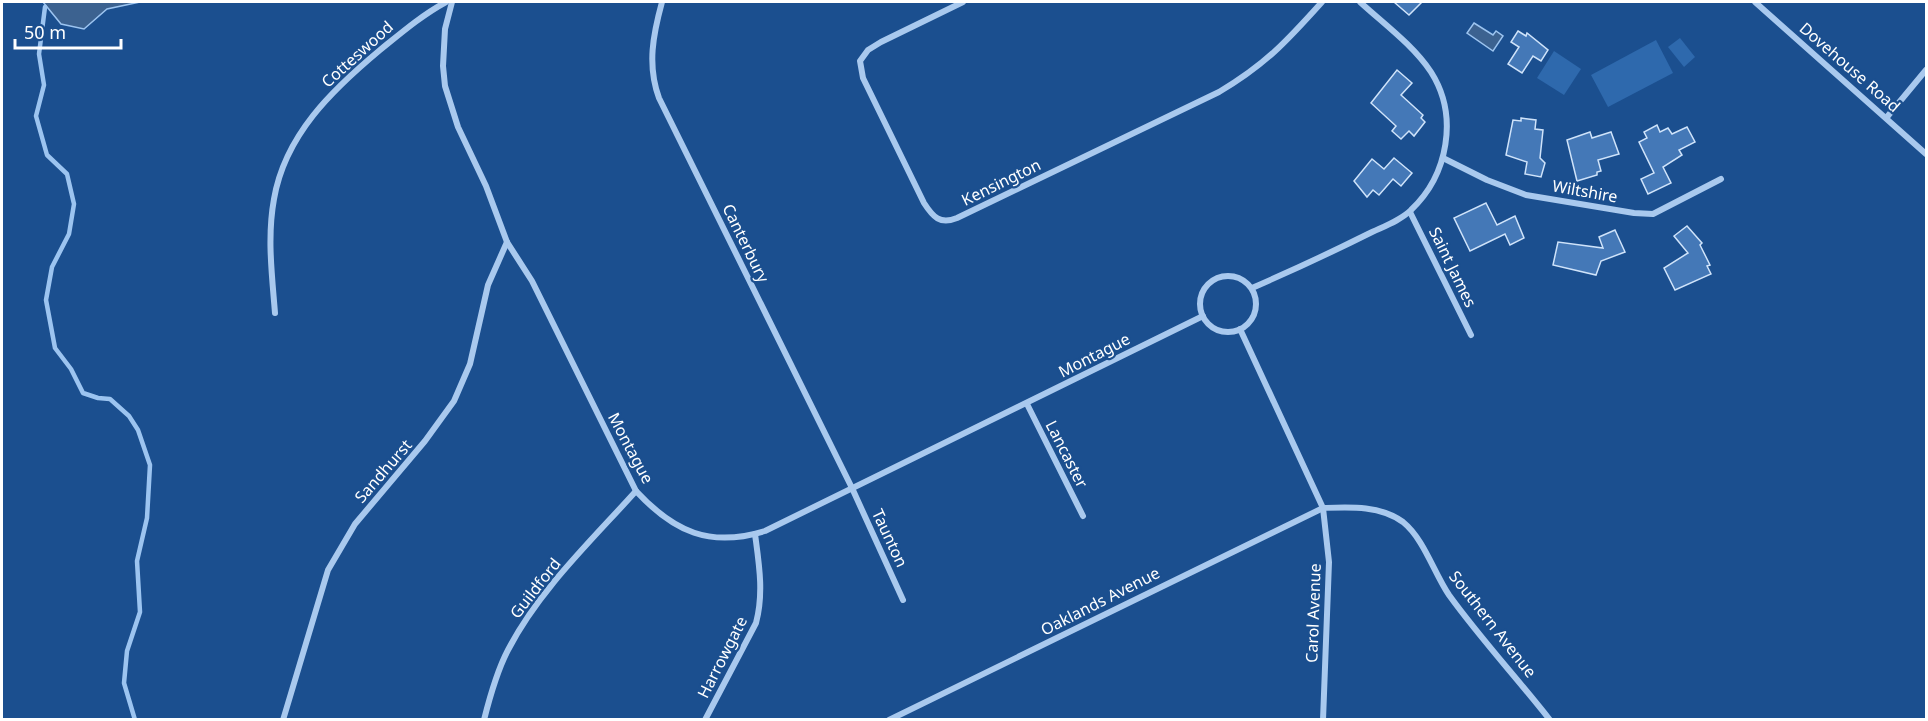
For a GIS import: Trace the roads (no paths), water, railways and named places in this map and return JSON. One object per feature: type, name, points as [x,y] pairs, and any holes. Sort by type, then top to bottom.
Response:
[{"type":"street","name":"Cotteswood","points":[[275,313],[270,244],[272,213],[278,180],[293,146],[313,114],[346,78],[404,30],[446,2]]},
{"type":"street","name":"Montague","points":[[452,2],[444,46],[445,86],[458,127],[486,186],[507,242],[532,280],[636,491],[652,508],[681,528],[713,538],[736,538],[755,534],[1027,404],[1203,316]]},
{"type":"street","name":"Canterbury","points":[[662,2],[651,52],[653,78],[659,98],[852,488]]},
{"type":"street","name":"Kensington","points":[[963,2],[881,42],[868,50],[860,61],[863,78],[924,203],[933,216],[945,221],[957,218],[1219,92],[1252,73],[1288,41],[1322,2]]},
{"type":"street","points":[[1252,288],[1332,252],[1410,212],[1428,190],[1443,158],[1447,122],[1438,85],[1417,54],[1360,2]]},
{"type":"street","name":"Dovehouse Road","points":[[1755,2],[1926,154]]},
{"type":"street","points":[[1887,117],[1926,70]]},
{"type":"street","name":"Wiltshire","points":[[1443,158],[1487,180],[1527,195],[1646,214],[1674,206],[1721,179]]},
{"type":"street","name":"Saint James","points":[[1410,212],[1471,335]]},
{"type":"street","name":"Sandhurst","points":[[283,720],[328,570],[355,524],[426,441],[454,401],[470,364],[488,285],[507,242]]},
{"type":"street","points":[[1236,277],[1252,288],[1256,306],[1253,315],[1240,329],[1232,331],[1215,328],[1203,316],[1201,298],[1205,289],[1218,278],[1236,277]]},
{"type":"street","name":"Carol Avenue","points":[[1240,329],[1305,463],[1323,508],[1329,562],[1323,720]]},
{"type":"street","name":"Lancaster","points":[[1027,404],[1083,516]]},
{"type":"street","name":"Taunton","points":[[852,488],[903,600]]},
{"type":"street","name":"Guildford","points":[[484,720],[507,651],[522,627],[574,560],[636,491]]},
{"type":"street","name":"Southern Avenue","points":[[1323,508],[1357,507],[1384,512],[1403,523],[1413,533],[1449,594],[1550,720]]},
{"type":"street","name":"Oaklands Avenue","points":[[889,720],[1323,508]]},
{"type":"street","name":"Harrowgate","points":[[705,720],[756,623],[760,607],[760,577],[755,534]]},
{"type":"waterway","points":[[45,7],[39,54],[44,85],[36,116],[47,155],[67,174],[74,204],[69,234],[52,267],[46,300],[55,348],[71,369],[83,393],[110,399],[129,416],[138,430],[150,465],[147,518],[137,561],[140,612],[127,651],[124,683],[135,720]]}]
